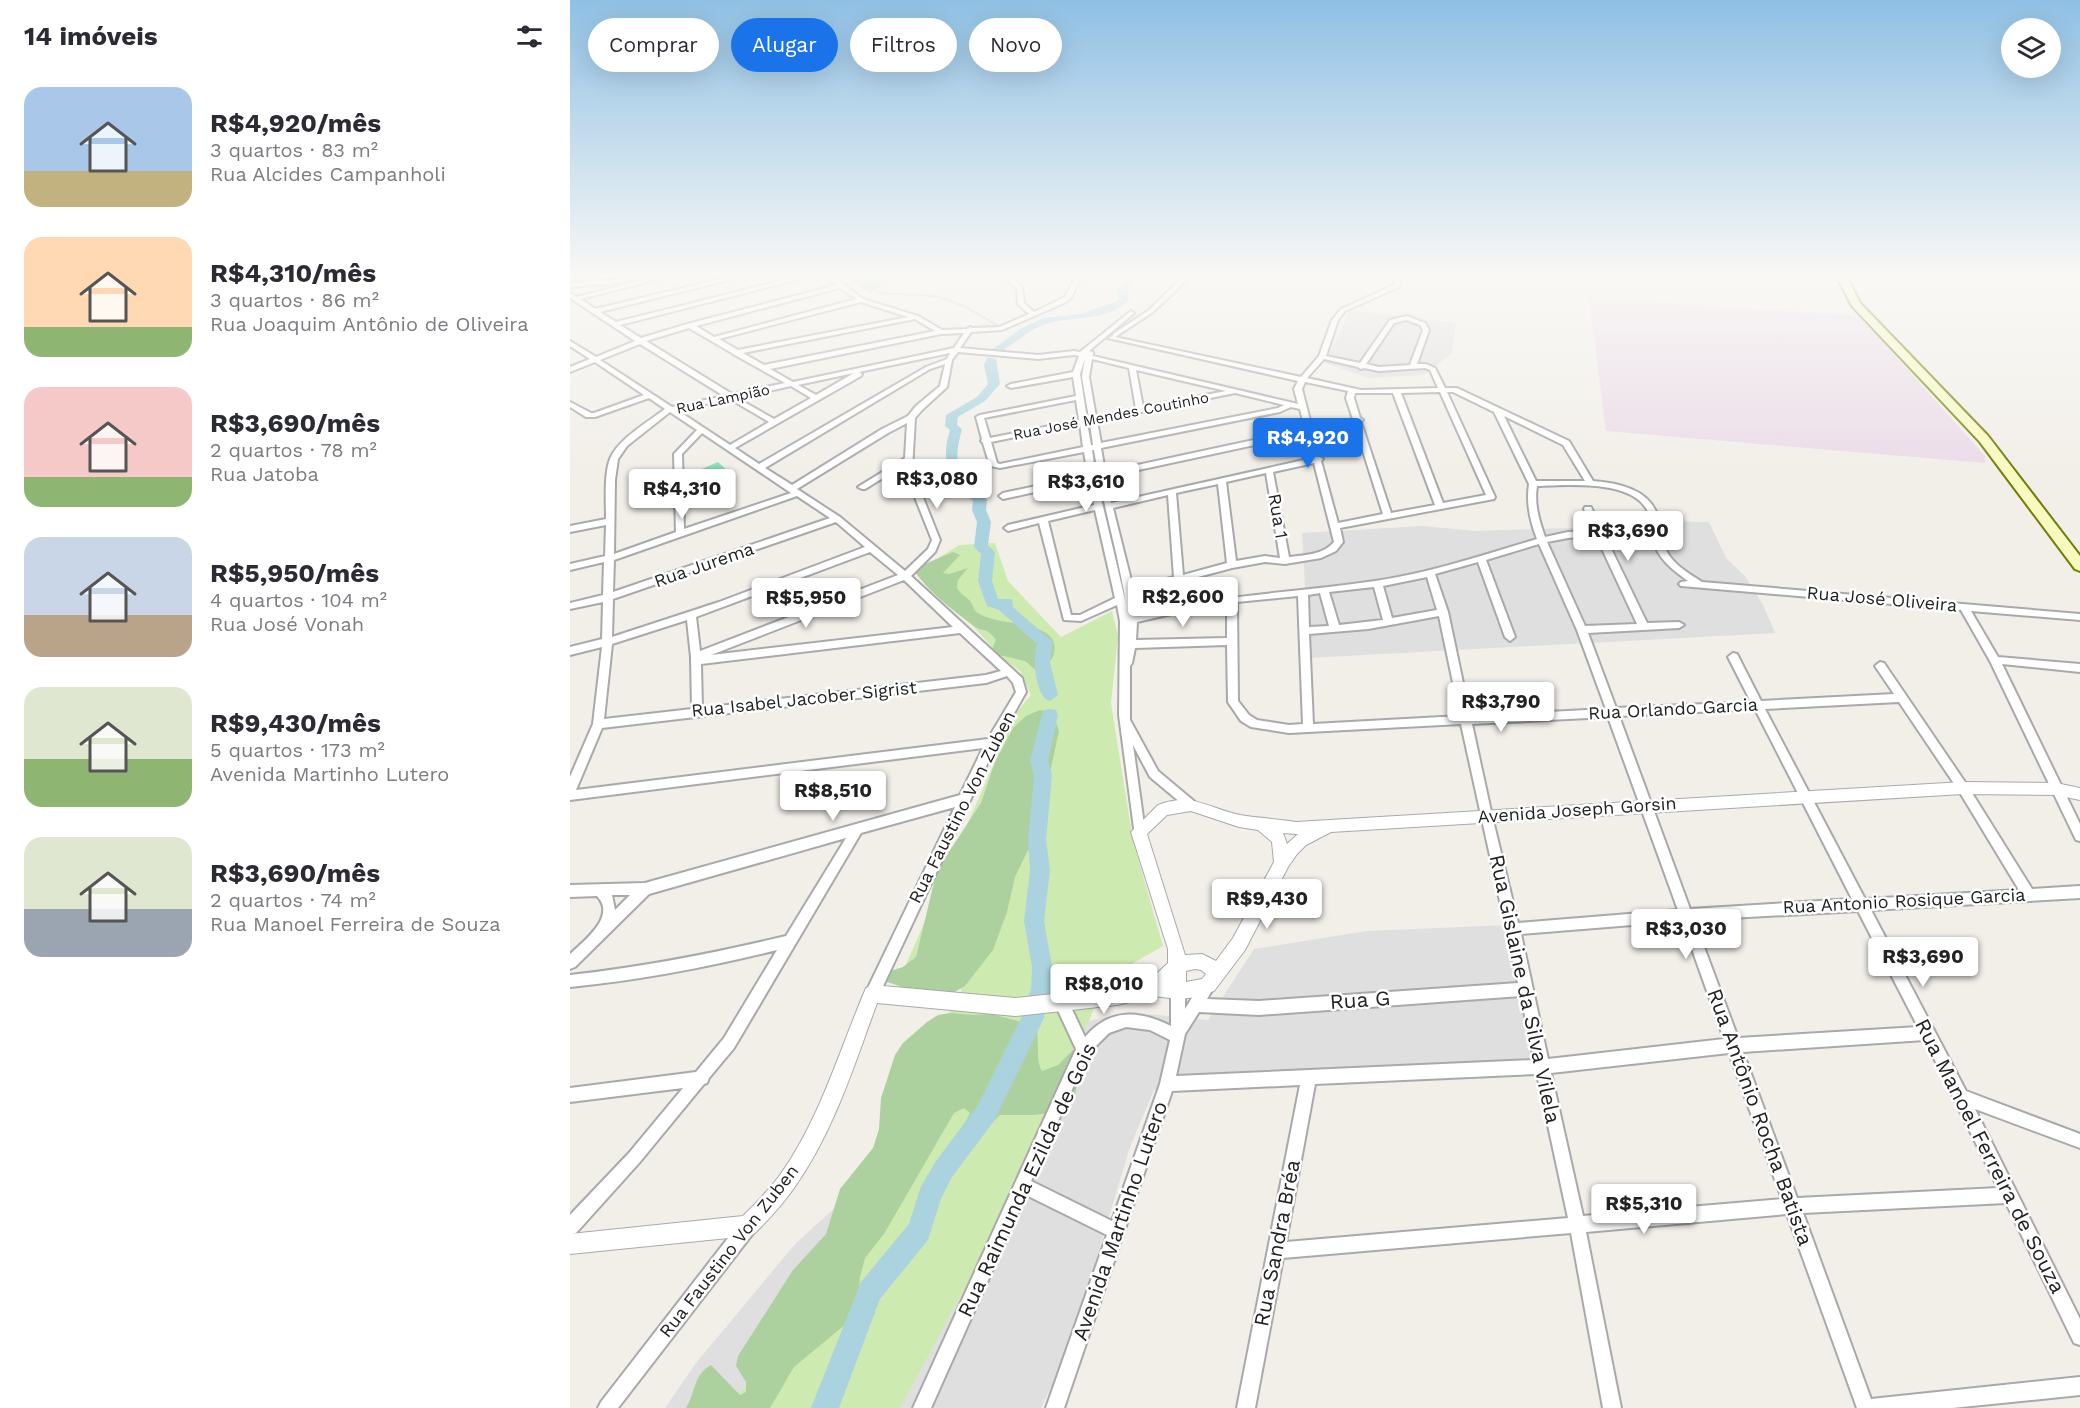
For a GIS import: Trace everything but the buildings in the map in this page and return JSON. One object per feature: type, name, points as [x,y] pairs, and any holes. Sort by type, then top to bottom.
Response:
[{"type":"main road","points":[[1893,343],[1984,439],[2058,541],[2080,566]]},
{"type":"street","name":"Rua Faustino Von Zuben","points":[[570,343],[668,410],[760,467],[837,519],[905,576],[1009,672],[1018,681],[1020,692],[991,743],[872,994],[836,1090],[809,1144],[791,1175],[748,1226],[607,1408]]},
{"type":"street","points":[[570,370],[634,343]]},
{"type":"street","points":[[644,343],[775,423]]},
{"type":"street","points":[[719,343],[816,398]]},
{"type":"street","points":[[735,353],[787,343]]},
{"type":"street","points":[[762,368],[888,343]]},
{"type":"street","points":[[570,567],[610,558],[680,535],[796,491],[885,431],[911,418],[943,387],[949,360],[960,343]]},
{"type":"street","points":[[1093,448],[1083,423],[1076,374],[1085,357],[1100,343]]},
{"type":"street","points":[[1104,343],[1085,357],[1084,369],[1093,420],[1093,448],[1119,600],[1125,621],[1124,715],[1139,832],[1170,923],[1179,965],[1178,991]]},
{"type":"street","points":[[1132,343],[1352,391],[1441,388],[1467,394],[1566,443],[1589,481]]},
{"type":"street","points":[[1129,592],[1232,565],[1265,559],[1285,561],[1322,555],[1333,549],[1339,542],[1319,459],[1298,389],[1302,380],[1322,357],[1328,343]]},
{"type":"street","points":[[1361,367],[1377,343]]},
{"type":"street","points":[[1413,367],[1422,343]]},
{"type":"street","name":"Rua Lampião","points":[[668,410],[955,350],[1038,357],[1074,353],[1302,407]]},
{"type":"street","points":[[1322,357],[1379,369],[1413,367],[1433,369],[1491,497],[1334,526]]},
{"type":"street","points":[[760,467],[928,368],[949,360]]},
{"type":"street","points":[[1132,367],[1140,411]]},
{"type":"street","points":[[730,448],[866,369]]},
{"type":"street","points":[[1011,386],[1076,374]]},
{"type":"street","name":"Rua José Mendes Coutinho","points":[[985,441],[1237,391]]},
{"type":"street","points":[[1352,391],[1350,398],[1359,420],[1388,517]]},
{"type":"street","points":[[1396,391],[1440,507]]},
{"type":"street","points":[[570,404],[589,415],[595,415],[648,396]]},
{"type":"street","points":[[1080,397],[984,415],[979,419],[993,464],[1000,466],[1093,448],[1280,410],[1291,404]]},
{"type":"street","name":"Rua Antônio Rocha Batista","points":[[1497,409],[1531,493],[1542,540],[1582,630],[1647,805],[1685,915],[1735,1045],[1866,1408]]},
{"type":"street","points":[[668,410],[624,444],[614,459],[607,643],[598,724],[570,792],[991,743]]},
{"type":"street","points":[[696,658],[905,576],[932,550],[936,540],[911,482],[909,459],[911,418]]},
{"type":"street","points":[[1003,496],[1359,420]]},
{"type":"street","points":[[680,535],[678,454],[700,431]]},
{"type":"street","points":[[862,487],[909,459]]},
{"type":"street","points":[[1008,528],[1319,459]]},
{"type":"street","name":"Rua 1","points":[[1269,470],[1285,561]]},
{"type":"street","points":[[1531,493],[1589,481],[1632,493],[1644,499],[1650,508],[1664,554],[1672,565],[1701,586]]},
{"type":"street","points":[[1222,482],[1232,565]]},
{"type":"street","points":[[1172,492],[1179,579]]},
{"type":"street","points":[[1103,507],[1129,592],[1134,619],[1133,644],[1124,675]]},
{"type":"street","points":[[1588,509],[1642,626]]},
{"type":"street","name":"Rua Jurema","points":[[570,606],[609,597],[837,519]]},
{"type":"street","points":[[1043,520],[1067,618],[1080,618],[1119,600]]},
{"type":"street","points":[[570,529],[610,521]]},
{"type":"street","points":[[1134,619],[1159,612],[1256,596],[1324,591],[1378,583],[1430,572],[1542,540],[1599,533]]},
{"type":"street","points":[[570,651],[607,643],[871,548]]},
{"type":"street","points":[[1481,558],[1510,637]]},
{"type":"street","name":"Rua Gislaine da Silva Vilela","points":[[1430,572],[1443,612],[1486,816],[1514,929],[1577,1224],[1612,1408]]},
{"type":"street","points":[[1378,583],[1389,623]]},
{"type":"street","name":"Rua José Oliveira","points":[[1684,584],[2080,617]]},
{"type":"street","points":[[1324,591],[1335,629]]},
{"type":"street","points":[[1303,593],[1308,727]]},
{"type":"street","name":"Rua Orlando Garcia","points":[[1232,600],[1233,702],[1245,718],[1263,726],[1289,729],[1902,698]]},
{"type":"street","points":[[1963,606],[1995,660],[2080,836]]},
{"type":"street","points":[[1306,631],[1389,623],[1443,612]]},
{"type":"street","points":[[691,614],[696,658],[697,711]]},
{"type":"street","points":[[1582,630],[1678,625]]},
{"type":"street","points":[[696,658],[963,629]]},
{"type":"street","points":[[1133,644],[1233,641]]},
{"type":"street","name":"Rua Manoel Ferreira de Souza","points":[[1733,657],[1929,1033],[2080,1337]]},
{"type":"street","points":[[1995,660],[2080,668]]},
{"type":"street","points":[[1880,666],[1962,788],[2028,893]]},
{"type":"street","name":"Rua Isabel Jacober Sigrist","points":[[598,724],[986,679],[1009,672]]},
{"type":"street","name":"Avenida Joseph Gorsin","points":[[1124,715],[1147,763],[1159,778],[1191,805],[1239,821],[1296,828],[1647,805],[1962,788],[2056,789],[2080,794]]},
{"type":"street","points":[[1130,767],[1147,763]]},
{"type":"street","points":[[570,891],[645,889],[965,799]]},
{"type":"street","points":[[1139,832],[1163,809],[1191,805]]},
{"type":"street","points":[[1261,824],[1279,839],[1282,862]]},
{"type":"street","name":"Avenida Martinho Lutero","points":[[1177,1034],[1194,1005],[1255,917],[1282,862],[1301,840],[1341,824]]},
{"type":"street","points":[[570,1227],[634,1158],[702,1077],[740,1026],[856,831]]},
{"type":"street","points":[[818,842],[829,843],[837,848],[840,859]]},
{"type":"street","points":[[570,963],[645,889]]},
{"type":"street","points":[[600,891],[607,898],[609,910],[604,929]]},
{"type":"street","name":"Rua Antonio Rosique Garcia","points":[[1514,929],[1862,903],[2080,892]]},
{"type":"street","points":[[570,981],[628,976],[695,964],[791,941]]},
{"type":"street","points":[[872,994],[1015,1007],[1154,988],[1178,991],[1211,980],[1213,969],[1204,962],[1193,960],[1179,965],[1154,988]]},
{"type":"street","name":"Rua G","points":[[1194,1005],[1258,1008],[1526,989]]},
{"type":"street","name":"Avenida Martinho Lutero","points":[[1055,1408],[1167,1084],[1177,1034],[1178,991]]},
{"type":"street","points":[[1054,1003],[1083,1049]]},
{"type":"street","name":"Rua Raimunda Ezilda de Gois","points":[[922,1408],[1083,1049],[1096,1032],[1115,1022],[1153,1023],[1177,1034]]},
{"type":"street","points":[[1167,1084],[1542,1067],[1735,1045],[1929,1033]]},
{"type":"street","points":[[570,1095],[702,1077]]},
{"type":"street","name":"Rua Sandra Bréa","points":[[1246,1408],[1309,1077]]},
{"type":"street","points":[[1961,1096],[2080,1141]]},
{"type":"street","points":[[1023,1185],[1116,1231]]},
{"type":"street","points":[[1276,1251],[1793,1206],[2011,1195]]},
{"type":"street","points":[[570,1244],[748,1226]]},
{"type":"street","points":[[1866,1408],[2080,1386]]},
{"type":"shaded area","points":[[1335,343],[1453,343],[1452,353],[1424,375],[1369,378],[1325,363]]},
{"type":"shaded area","points":[[1595,343],[1884,343],[1985,456],[1985,463],[1606,431]]},
{"type":"shaded area","points":[[1652,521],[1709,522],[1726,558],[1745,576],[1763,605],[1775,633],[1309,658],[1302,533],[1422,526],[1476,531],[1599,527]]},
{"type":"shaded area","points":[[1509,925],[1536,1059],[1237,1081],[1154,1090],[1130,1147],[1068,1353],[1041,1408],[665,1408],[696,1363],[796,1243],[1026,1035],[1129,1012],[1208,1020],[1254,949],[1367,931]]},
{"type":"green space","points":[[718,462],[732,475],[711,484],[697,471]]},
{"type":"green space","points":[[995,543],[1008,581],[1061,637],[1112,611],[1118,636],[1111,703],[1133,841],[1163,946],[1107,978],[1018,1189],[900,1408],[727,1408],[782,1344],[915,1075],[962,989],[901,976],[1016,713],[1031,695],[1020,671],[1001,657],[974,627],[944,603],[916,572],[959,545]]},
{"type":"green space","points":[[953,552],[960,555],[943,573],[949,574],[968,568],[958,580],[957,588],[977,612],[987,617],[1038,629],[1048,634],[1054,642],[1053,658],[1042,665],[1039,673],[1025,661],[995,654],[992,649],[996,640],[993,636],[974,626],[949,607],[933,593],[913,569]]},
{"type":"green space","points":[[1040,710],[1053,714],[1059,731],[1045,795],[1037,818],[1033,845],[1028,850],[1015,877],[1007,912],[993,950],[965,986],[951,994],[914,991],[887,982],[880,974],[903,967],[916,957],[937,870],[981,803],[995,762],[1013,728],[1026,716]]},
{"type":"green space","points":[[992,1014],[1036,1026],[1042,1071],[1058,1065],[1075,1048],[1077,1081],[1072,1101],[1055,1112],[1000,1115],[971,1143],[958,1151],[954,1149],[954,1143],[970,1113],[964,1108],[954,1113],[884,1234],[865,1258],[860,1277],[858,1305],[852,1319],[794,1367],[770,1408],[686,1408],[698,1379],[711,1365],[740,1395],[746,1392],[746,1382],[736,1366],[738,1356],[793,1270],[826,1234],[840,1189],[873,1148],[879,1129],[881,1098],[895,1055],[903,1043],[927,1022],[938,1015]]},
{"type":"waterway","points":[[997,350],[1007,343]]},
{"type":"waterway","points":[[991,359],[994,384],[981,399],[952,415],[951,426],[956,429],[952,441],[951,461],[957,478],[980,500],[979,510],[984,522],[981,547],[988,552],[985,581],[992,602],[998,605],[1007,603],[1005,608],[1045,642],[1042,662],[1050,695]]},
{"type":"waterway","points":[[1039,998],[1042,989],[1042,967],[1034,921],[1040,870],[1037,840],[1043,775],[1039,761],[1050,715]]},
{"type":"waterway","points":[[825,1408],[870,1291],[919,1231],[930,1195],[944,1169],[986,1113],[1034,1016]]}]
